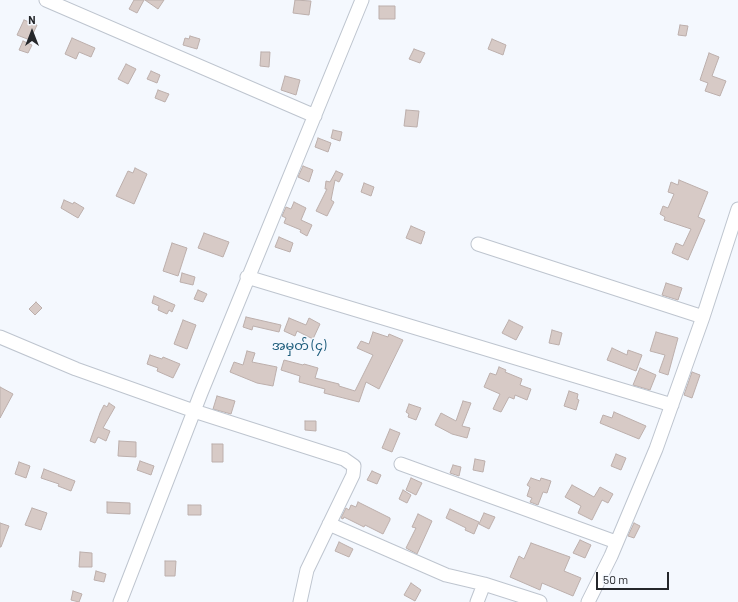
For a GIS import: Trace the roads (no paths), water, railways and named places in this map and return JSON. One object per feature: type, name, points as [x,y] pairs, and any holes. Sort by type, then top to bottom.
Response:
[{"type":"street","points":[[46,0],[315,116]]},
{"type":"street","points":[[120,602],[194,411],[362,0]]},
{"type":"street","points":[[588,602],[616,542],[656,449],[703,317],[738,209]]},
{"type":"street","points":[[478,244],[703,317]]},
{"type":"street","points":[[248,277],[672,405]]},
{"type":"street","points":[[0,337],[76,370],[194,411],[344,459],[354,466],[354,475],[307,570],[300,602]]},
{"type":"street","points":[[401,464],[616,542]]},
{"type":"street","points":[[329,524],[446,575],[484,584],[540,602]]},
{"type":"street","points":[[477,602],[484,584]]},
{"type":"district","name":"အမှတ် (၄)","points":[[299,346]]}]
